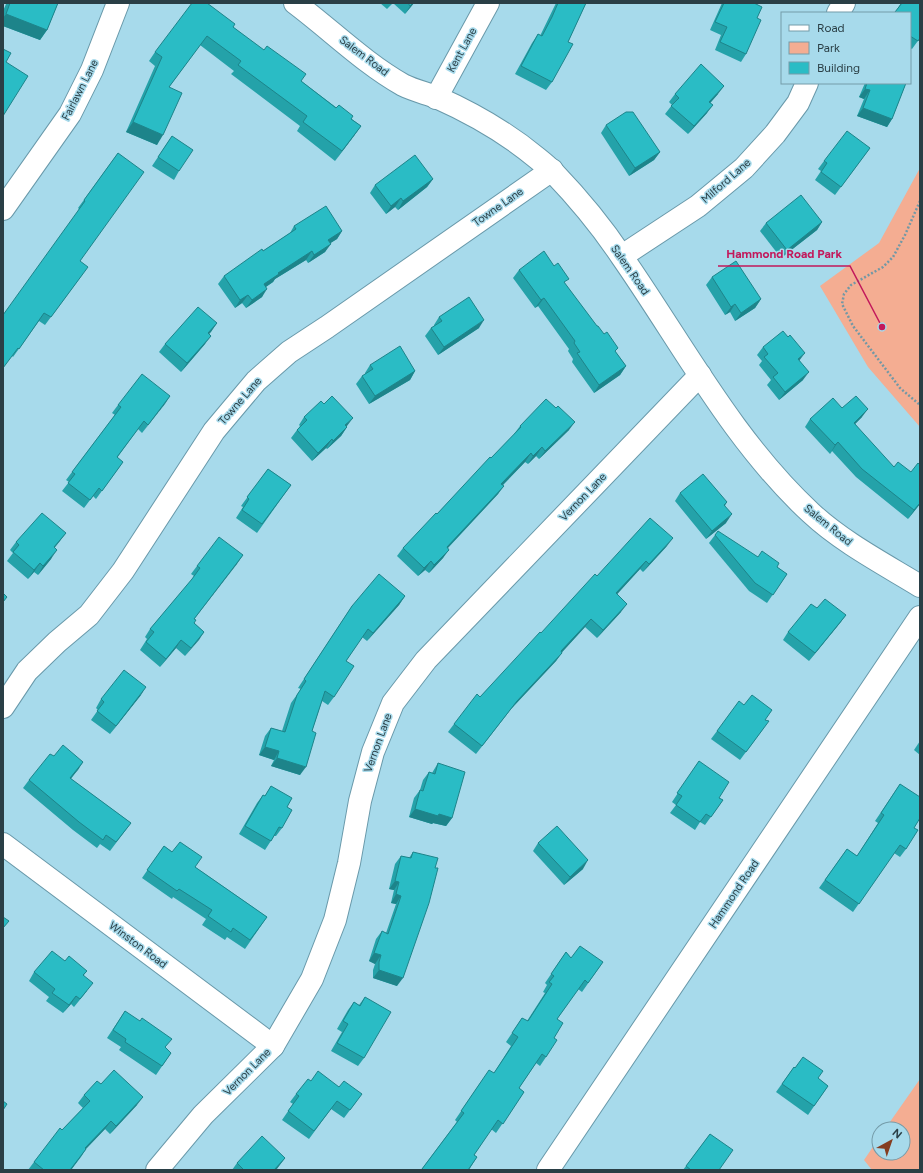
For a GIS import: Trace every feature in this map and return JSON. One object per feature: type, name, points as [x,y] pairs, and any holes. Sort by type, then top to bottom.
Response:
[{"type":"street","name":"Fairlawn Lane","points":[[3,209],[70,114],[92,70],[118,3]]},
{"type":"street","name":"Salem Road","points":[[295,3],[319,20],[373,66],[405,86],[436,98],[477,118],[522,146],[552,170],[622,256],[726,413],[773,474],[812,514],[856,548],[920,586]]},
{"type":"street","name":"Kent Lane","points":[[436,98],[488,3]]},
{"type":"street","points":[[839,12],[844,3]]},
{"type":"street","name":"Milford Lane","points":[[622,256],[698,206],[744,168],[775,134],[794,109],[807,84]]},
{"type":"street","name":"Towne Lane","points":[[3,707],[28,671],[57,642],[89,615],[123,570],[214,431],[256,381],[289,352],[328,327],[552,170]]},
{"type":"street","name":"Vernon Lane","points":[[157,1170],[203,1115],[273,1046],[312,979],[336,920],[349,862],[360,801],[369,766],[373,752],[393,703],[426,660],[700,375]]},
{"type":"street","name":"Hammond Road","points":[[557,1167],[920,617]]},
{"type":"street","name":"Winston Road","points":[[3,844],[273,1046]]},
{"type":"path","points":[[920,201],[906,235],[893,257],[883,267],[851,285],[844,294],[842,304],[853,326],[895,382],[920,405]]},
{"type":"green space","points":[[920,168],[920,427],[868,367],[820,286],[879,243]]},
{"type":"green space","points":[[920,1079],[920,1170],[872,1170],[864,1160],[871,1150],[871,1161],[911,1161],[911,1121],[891,1121]]},
{"type":"building","points":[[10,3],[58,3],[47,30],[6,14]]},
{"type":"building","points":[[192,3],[207,3],[235,24],[233,27],[264,50],[267,46],[306,74],[301,81],[336,108],[339,105],[353,116],[351,119],[361,126],[342,151],[303,122],[307,116],[238,65],[241,61],[207,36],[169,87],[182,93],[163,135],[133,122],[162,57],[155,52]]},
{"type":"building","points":[[558,3],[586,3],[568,42],[573,44],[552,82],[521,66],[538,34],[542,36]]},
{"type":"building","points":[[724,3],[754,3],[762,7],[757,18],[761,20],[746,54],[720,42],[727,27],[715,22]]},
{"type":"building","points":[[902,3],[920,3],[920,38],[918,41],[911,37],[911,12],[895,12]]},
{"type":"building","points":[[3,49],[11,53],[6,62],[28,76],[3,116]]},
{"type":"building","points":[[701,64],[724,86],[709,102],[713,105],[694,126],[671,106],[679,98],[675,94]]},
{"type":"building","points":[[867,84],[906,84],[892,119],[863,108],[870,90],[865,89]]},
{"type":"building","points":[[626,112],[633,112],[660,152],[635,168],[606,125]]},
{"type":"building","points":[[847,131],[870,148],[841,187],[821,172],[827,163],[824,161]]},
{"type":"building","points":[[172,136],[193,150],[179,171],[158,157]]},
{"type":"building","points":[[118,153],[144,172],[80,261],[88,267],[51,317],[44,313],[19,349],[18,348],[3,368],[3,315]]},
{"type":"building","points":[[415,155],[433,179],[403,201],[401,198],[391,206],[375,185]]},
{"type":"building","points":[[801,195],[822,222],[787,250],[766,223]]},
{"type":"building","points":[[326,206],[342,231],[328,240],[331,244],[314,255],[312,251],[278,273],[279,274],[264,284],[267,289],[252,300],[248,295],[240,300],[224,276],[262,249],[263,251],[296,229],[294,226]]},
{"type":"building","points":[[544,251],[554,266],[558,263],[569,279],[564,282],[597,326],[604,334],[607,332],[618,348],[615,351],[626,366],[599,385],[577,353],[580,352],[574,343],[575,341],[544,298],[541,300],[519,270]]},
{"type":"building","points":[[736,261],[761,299],[741,313],[735,304],[731,307],[712,277]]},
{"type":"building","points":[[469,297],[484,320],[444,347],[431,328],[442,321],[439,317]]},
{"type":"building","points":[[198,307],[217,323],[208,333],[211,336],[187,363],[165,344]]},
{"type":"building","points":[[783,331],[788,337],[790,335],[805,353],[798,359],[809,372],[785,392],[773,377],[778,373],[764,357],[768,354],[763,347]]},
{"type":"building","points":[[400,346],[415,371],[375,396],[362,376],[373,369],[370,365]]},
{"type":"building","points":[[142,374],[170,396],[148,425],[144,421],[117,457],[123,462],[102,491],[99,488],[90,500],[68,483],[75,474],[72,472],[121,407],[118,405]]},
{"type":"building","points":[[332,396],[353,418],[345,425],[347,427],[333,441],[332,439],[318,453],[297,430],[307,420],[304,417],[321,401],[324,404]]},
{"type":"building","points":[[856,396],[868,409],[854,423],[894,467],[898,462],[911,472],[918,463],[920,465],[920,503],[914,510],[862,469],[838,442],[835,445],[810,419],[833,398],[842,408]]},
{"type":"building","points":[[546,399],[556,408],[558,406],[575,422],[545,451],[542,447],[533,456],[531,453],[501,484],[504,486],[447,547],[449,550],[434,565],[431,561],[424,568],[403,548],[490,457],[491,458],[521,427],[520,426]]},
{"type":"building","points":[[268,469],[291,485],[262,524],[242,510],[249,499],[247,497]]},
{"type":"building","points":[[703,474],[727,502],[724,505],[732,514],[712,531],[680,493]]},
{"type":"building","points":[[42,513],[66,533],[54,547],[57,550],[43,566],[40,563],[34,570],[13,552],[19,545],[16,542]]},
{"type":"building","points":[[650,518],[673,538],[649,564],[646,561],[616,593],[627,604],[603,630],[591,619],[561,651],[562,653],[517,701],[482,746],[454,724],[477,694],[480,697],[595,574],[597,576]]},
{"type":"building","points":[[718,531],[758,557],[762,551],[779,563],[777,567],[787,574],[773,595],[755,583],[715,535]]},
{"type":"building","points":[[219,537],[243,555],[194,619],[196,620],[194,623],[204,632],[191,648],[181,640],[166,659],[146,642],[154,632],[150,629],[192,579],[200,568],[197,566]]},
{"type":"building","points":[[379,574],[405,596],[373,633],[368,629],[346,661],[354,666],[334,697],[325,691],[312,731],[316,733],[306,767],[277,758],[279,751],[265,747],[271,728],[285,732],[297,695],[306,681],[304,679],[352,606]]},
{"type":"building","points":[[3,593],[7,597],[3,602]]},
{"type":"building","points":[[825,599],[846,615],[815,653],[788,632],[811,604],[817,608]]},
{"type":"building","points":[[124,670],[146,687],[116,726],[97,711],[104,702],[101,699]]},
{"type":"building","points":[[752,695],[772,710],[765,720],[769,721],[746,752],[717,731],[739,701],[744,705]]},
{"type":"building","points":[[63,745],[83,762],[70,778],[131,823],[116,842],[106,835],[103,840],[29,780],[50,754],[54,756]]},
{"type":"building","points":[[699,761],[729,782],[719,798],[723,800],[711,817],[706,814],[700,822],[676,805],[682,796],[677,793]]},
{"type":"building","points":[[438,763],[465,772],[452,818],[439,814],[438,816],[415,809],[420,790],[423,791],[429,772],[435,774]]},
{"type":"building","points":[[900,784],[920,797],[920,818],[914,828],[918,830],[906,849],[900,845],[859,904],[825,880],[847,849],[857,856],[884,815],[881,813]]},
{"type":"building","points":[[271,786],[292,798],[287,807],[292,810],[282,828],[279,827],[271,841],[245,826],[263,795],[265,796]]},
{"type":"building","points":[[557,826],[588,860],[570,877],[538,843]]},
{"type":"building","points":[[180,842],[202,857],[195,867],[267,917],[250,940],[233,928],[231,932],[208,916],[212,910],[179,889],[177,891],[147,870],[164,846],[172,852]]},
{"type":"building","points":[[413,852],[438,858],[435,868],[438,868],[429,903],[403,978],[379,970],[381,955],[374,953],[382,931],[388,934],[401,896],[396,894],[399,882],[395,881],[401,856],[411,858]]},
{"type":"building","points":[[3,917],[9,921],[3,928]]},
{"type":"building","points":[[580,946],[603,962],[588,983],[585,980],[557,1019],[563,1023],[554,1038],[557,1040],[546,1057],[542,1054],[519,1088],[524,1092],[503,1124],[498,1120],[474,1155],[477,1157],[468,1170],[423,1170],[422,1169],[464,1113],[461,1111],[489,1070],[494,1073],[518,1037],[512,1033],[522,1018],[528,1021],[552,984],[549,982],[554,976],[551,974],[566,952],[571,958]]},
{"type":"building","points":[[52,951],[65,961],[69,956],[87,971],[83,975],[93,983],[80,999],[76,996],[69,1005],[52,993],[55,989],[34,972]]},
{"type":"building","points":[[365,997],[391,1012],[364,1058],[337,1043],[348,1024],[343,1021],[354,1002],[360,1006]]},
{"type":"building","points":[[125,1011],[140,1021],[142,1018],[172,1039],[165,1047],[171,1053],[162,1066],[125,1042],[126,1039],[113,1030]]},
{"type":"building","points":[[803,1057],[823,1071],[818,1078],[828,1086],[814,1106],[782,1084]]},
{"type":"building","points":[[114,1070],[143,1097],[116,1126],[111,1121],[85,1148],[86,1149],[70,1170],[44,1170],[34,1162],[60,1128],[62,1130],[90,1101],[84,1095],[97,1081],[101,1084]]},
{"type":"building","points":[[318,1071],[339,1087],[344,1081],[362,1094],[350,1110],[337,1101],[314,1131],[288,1111],[299,1096],[296,1094],[308,1079],[311,1081]]},
{"type":"building","points":[[3,1101],[7,1104],[3,1110]]},
{"type":"building","points":[[710,1134],[733,1150],[719,1170],[691,1170],[686,1166]]},
{"type":"building","points":[[262,1136],[285,1158],[274,1170],[242,1170],[243,1169],[237,1163]]},
{"type":"place","name":"Hammond Road Park","points":[[882,327]]}]
